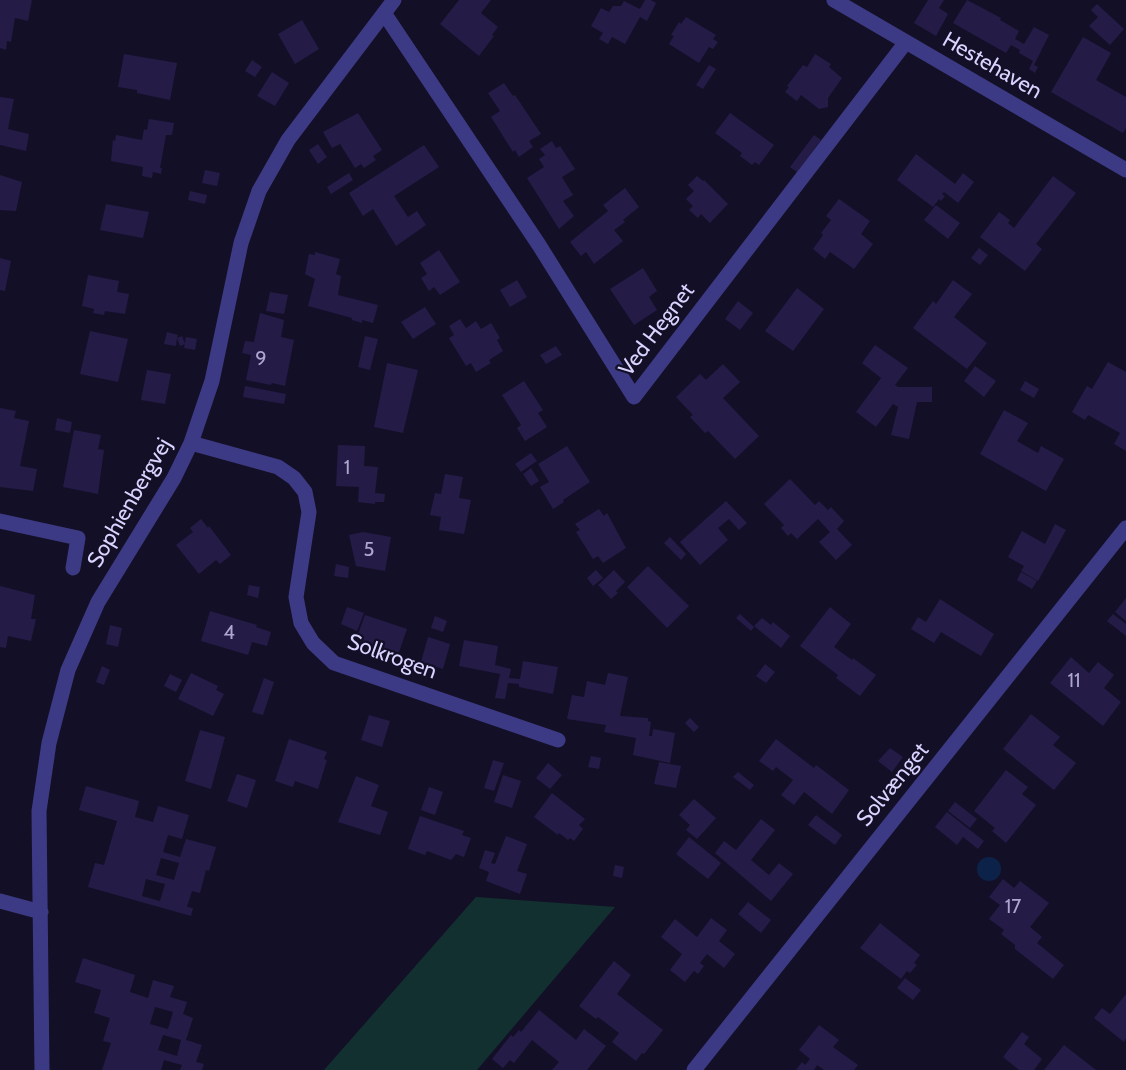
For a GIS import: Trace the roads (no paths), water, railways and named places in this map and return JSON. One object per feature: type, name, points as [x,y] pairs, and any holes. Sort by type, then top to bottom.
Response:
[{"type":"street","name":"Sophienbergvej","points":[[42,1070],[39,811],[49,743],[68,670],[98,602],[174,478],[191,443],[212,381],[241,243],[259,191],[288,140],[394,0]]},
{"type":"street","name":"Hestehaven","points":[[834,0],[1126,170]]},
{"type":"street","name":"Ved Hegnet","points":[[384,13],[539,245],[634,397],[906,42]]},
{"type":"street","name":"Solkrogen","points":[[191,443],[278,467],[294,478],[305,492],[309,512],[296,597],[301,623],[313,643],[334,663],[558,740]]},
{"type":"street","points":[[0,521],[78,538],[73,568]]},
{"type":"street","name":"Solvænget","points":[[694,1070],[1126,528]]},
{"type":"street","points":[[0,901],[41,912]]},
{"type":"water","points":[[989,857],[994,858],[1000,864],[1000,874],[994,880],[989,881],[984,880],[978,874],[977,869],[978,864],[984,858]]}]
